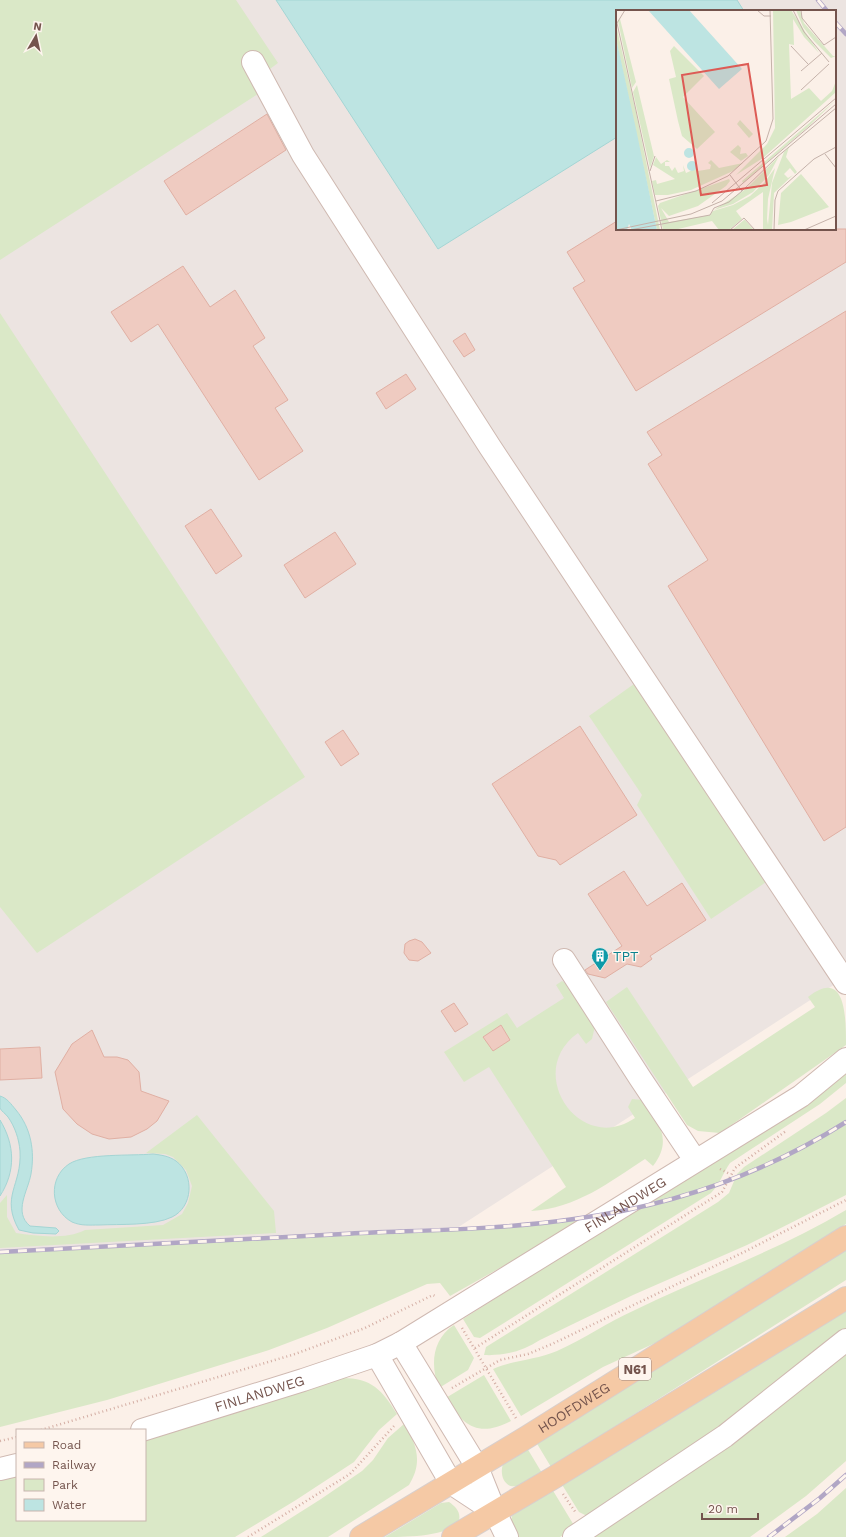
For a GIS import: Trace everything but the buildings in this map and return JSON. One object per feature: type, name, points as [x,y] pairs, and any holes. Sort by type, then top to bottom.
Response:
[{"type":"main road","name":"HOOFDWEG","points":[[361,1537],[477,1467],[846,1237]]},
{"type":"main road","points":[[452,1537],[846,1298]]},
{"type":"street","points":[[253,62],[303,155],[486,441],[846,983]]},
{"type":"street","points":[[564,960],[695,1160]]},
{"type":"street","name":"FINLANDWEG","points":[[145,1429],[377,1355],[401,1343],[800,1096],[846,1059]]},
{"type":"street","points":[[574,1537],[725,1436],[846,1340]]},
{"type":"street","points":[[401,1343],[477,1467],[494,1512],[507,1537]]},
{"type":"street","points":[[377,1355],[451,1483],[494,1512]]},
{"type":"street","points":[[0,1469],[16,1465]]},
{"type":"path","points":[[475,1348],[722,1192],[735,1168],[787,1130]]},
{"type":"path","points":[[434,1398],[500,1360],[528,1354],[552,1344],[742,1253],[846,1200]]},
{"type":"path","points":[[248,1537],[350,1474],[389,1430],[410,1414]]},
{"type":"path","points":[[0,1441],[16,1437]]},
{"type":"shaded area","points":[[0,0],[846,0],[846,977],[395,1268],[0,1388]]},
{"type":"green space","points":[[0,0],[236,0],[278,63],[255,80],[261,92],[0,260]]},
{"type":"green space","points":[[0,313],[305,777],[37,953],[0,907]]},
{"type":"green space","points":[[641,679],[772,878],[711,919],[637,805],[642,795],[589,716]]},
{"type":"green space","points":[[562,981],[570,986],[595,1026],[592,1039],[586,1044],[578,1033],[562,1049],[556,1068],[557,1087],[565,1104],[578,1118],[595,1126],[615,1127],[635,1118],[628,1107],[632,1099],[643,1100],[654,1116],[662,1132],[662,1148],[659,1157],[653,1166],[645,1159],[605,1185],[578,1200],[548,1209],[531,1211],[566,1187],[489,1067],[464,1082],[444,1052],[507,1013],[517,1028],[564,998],[556,985]]},
{"type":"green space","points":[[627,987],[693,1087],[815,1007],[808,997],[821,989],[830,988],[837,992],[841,999],[844,1010],[846,1045],[720,1133],[698,1131],[687,1125],[606,1002]]},
{"type":"green space","points":[[846,1071],[846,1083],[820,1104],[730,1163],[717,1186],[711,1193],[480,1338],[474,1337],[463,1319],[713,1159]]},
{"type":"green space","points":[[846,1098],[846,1195],[747,1245],[633,1295],[527,1347],[506,1354],[484,1355],[486,1347],[718,1202],[729,1193],[737,1174],[744,1167],[826,1113]]},
{"type":"green space","points":[[197,1115],[274,1211],[276,1233],[0,1248],[0,1203],[7,1195],[7,1217],[16,1233],[33,1235],[60,1236],[85,1230],[163,1225],[182,1214],[188,1203],[192,1186],[186,1170],[173,1157],[165,1154],[146,1153]]},
{"type":"green space","points":[[846,1210],[846,1224],[666,1338],[603,1367],[521,1416],[493,1369],[557,1351],[625,1315],[795,1238]]},
{"type":"green space","points":[[586,1218],[450,1296],[440,1283],[427,1284],[327,1328],[269,1350],[107,1400],[0,1427],[0,1252],[531,1224]]},
{"type":"green space","points":[[846,1249],[846,1280],[551,1467],[536,1442]]},
{"type":"green space","points":[[846,1308],[846,1328],[734,1420],[587,1516],[579,1512],[561,1483]]},
{"type":"green space","points":[[454,1325],[474,1358],[468,1370],[439,1388],[434,1371],[437,1345],[441,1338]]},
{"type":"green space","points":[[846,1343],[846,1461],[806,1496],[750,1537],[589,1537]]},
{"type":"green space","points":[[484,1375],[511,1421],[490,1429],[481,1429],[466,1422],[444,1399]]},
{"type":"green space","points":[[342,1378],[361,1380],[369,1383],[381,1392],[397,1414],[379,1430],[354,1462],[296,1500],[235,1537],[0,1537],[0,1477],[16,1473],[16,1521],[146,1521],[146,1437]]},
{"type":"green space","points":[[404,1424],[409,1431],[417,1454],[416,1469],[409,1485],[328,1537],[261,1537],[362,1471],[373,1460],[388,1438]]},
{"type":"green space","points":[[527,1448],[542,1473],[523,1484],[510,1486],[504,1481],[502,1473],[503,1464]]},
{"type":"green space","points":[[846,1488],[846,1537],[785,1537],[817,1514]]},
{"type":"green space","points":[[552,1489],[575,1527],[560,1537],[517,1537],[511,1523],[512,1516]]},
{"type":"green space","points":[[449,1502],[459,1514],[459,1520],[455,1526],[447,1530],[426,1535],[385,1537],[441,1503]]},
{"type":"water","points":[[276,0],[737,0],[743,10],[616,10],[616,138],[438,249]]},
{"type":"water","points":[[0,1096],[9,1102],[21,1117],[31,1140],[31,1174],[22,1208],[25,1220],[30,1226],[56,1228],[59,1231],[56,1234],[33,1233],[19,1230],[14,1218],[11,1208],[11,1199],[20,1163],[20,1151],[15,1129],[8,1117],[0,1108]]},
{"type":"water","points":[[0,1120],[9,1139],[12,1158],[9,1177],[0,1196]]},
{"type":"water","points":[[153,1154],[165,1156],[176,1161],[182,1167],[189,1182],[188,1199],[179,1212],[172,1217],[165,1220],[146,1223],[86,1225],[72,1222],[59,1210],[54,1194],[55,1185],[62,1170],[69,1164],[86,1158]]},
{"type":"railway","points":[[818,0],[826,10]]},
{"type":"railway","points":[[836,23],[846,34]]},
{"type":"railway","points":[[0,1252],[488,1228],[574,1219],[645,1206],[715,1185],[782,1157],[815,1141],[846,1122]]},
{"type":"railway","points":[[769,1537],[820,1498],[846,1475]]},
{"type":"place","name":"TPT","points":[[600,971]]}]
